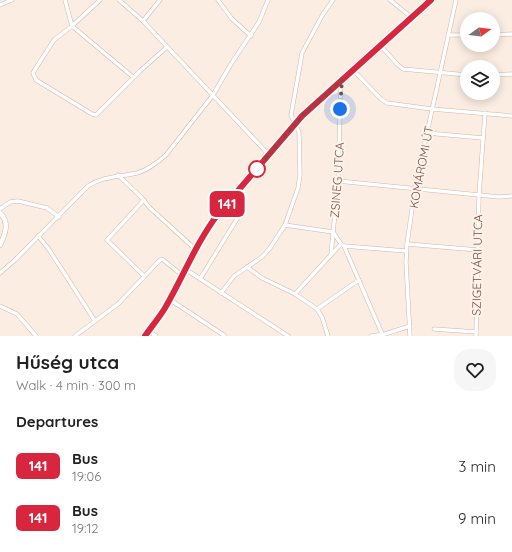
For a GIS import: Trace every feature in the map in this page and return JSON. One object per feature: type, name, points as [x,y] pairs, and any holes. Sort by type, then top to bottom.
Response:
[{"type":"street","points":[[0,5],[12,0]]},
{"type":"street","points":[[65,0],[72,26],[134,77]]},
{"type":"street","points":[[100,0],[51,43],[34,70],[34,77],[39,82],[96,115],[167,47]]},
{"type":"street","points":[[118,0],[143,21],[270,156]]},
{"type":"street","points":[[143,21],[160,0]]},
{"type":"street","points":[[218,0],[232,19],[250,36]]},
{"type":"street","points":[[0,273],[92,183],[118,175],[138,172],[152,167],[172,149],[213,95],[230,64],[259,22],[268,0]]},
{"type":"street","points":[[221,293],[234,276],[262,257],[270,248],[285,225],[298,188],[300,175],[300,137],[296,124],[291,115],[302,53],[323,14],[333,0]]},
{"type":"street","points":[[390,0],[411,17]]},
{"type":"street","points":[[145,336],[161,314],[208,227],[296,124],[380,45],[431,0]]},
{"type":"street","points":[[451,0],[456,1]]},
{"type":"street","name":"KOMÁROMI ÚT","points":[[410,336],[406,251],[415,188],[456,1]]},
{"type":"street","points":[[500,34],[512,34]]},
{"type":"street","points":[[448,35],[460,35]]},
{"type":"street","points":[[380,45],[400,68],[460,74]]},
{"type":"street","points":[[353,70],[384,102],[432,109],[512,116]]},
{"type":"street","points":[[500,75],[512,74]]},
{"type":"street","name":"ZSINEG UTCA","points":[[331,254],[338,181],[342,80]]},
{"type":"street","name":"SZIGETVÁRI UTCA","points":[[476,334],[479,195],[485,113]]},
{"type":"street","points":[[427,133],[483,138]]},
{"type":"street","points":[[118,175],[144,200],[149,207],[195,249]]},
{"type":"street","points":[[338,181],[499,197],[512,196]]},
{"type":"street","points":[[200,279],[240,214],[242,205],[237,193]]},
{"type":"street","points":[[144,200],[107,240],[144,276]]},
{"type":"street","points":[[0,209],[10,202],[18,201],[47,208],[58,217]]},
{"type":"street","points":[[0,213],[3,215],[6,224],[5,234],[0,245]]},
{"type":"street","points":[[285,225],[332,232],[343,245],[383,335]]},
{"type":"street","points":[[38,236],[48,248],[96,321]]},
{"type":"street","points":[[407,244],[478,250]]},
{"type":"street","points":[[295,294],[331,254],[343,245],[406,251]]},
{"type":"street","points":[[75,336],[118,304],[160,260],[162,259],[182,275]]},
{"type":"street","points":[[247,267],[262,278],[295,294],[317,309],[322,317],[328,336]]},
{"type":"street","points":[[185,269],[288,336]]},
{"type":"street","points":[[317,309],[359,280]]},
{"type":"street","points":[[169,299],[225,336]]},
{"type":"street","points":[[0,306],[17,314],[36,336]]},
{"type":"street","points":[[371,336],[383,335],[410,326]]},
{"type":"street","points":[[434,329],[476,334]]},
{"type":"street","points":[[148,331],[156,336]]},
{"type":"bus line","name":"141","points":[[145,336],[165,308],[208,227],[270,156],[289,130],[302,116],[431,0]]},
{"type":"route","points":[[257,169],[270,156],[289,130],[302,116],[342,80],[340,109]]}]
